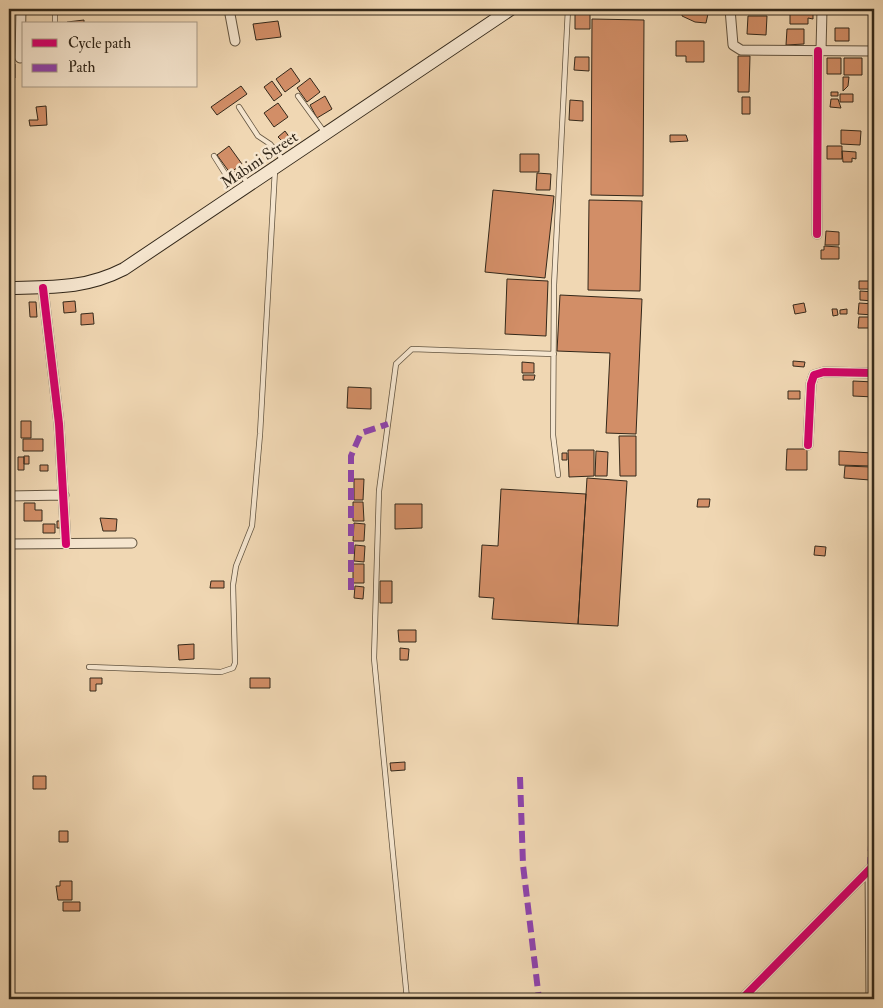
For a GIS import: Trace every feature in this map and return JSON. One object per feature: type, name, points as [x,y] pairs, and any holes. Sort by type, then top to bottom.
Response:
[{"type":"main road","name":"Mabini Street","points":[[9,288],[77,286],[104,279],[151,252],[511,9]]},
{"type":"street","points":[[20,58],[21,9]]},
{"type":"street","points":[[229,9],[235,41]]},
{"type":"street","points":[[730,9],[733,45],[741,50],[874,52]]},
{"type":"street","points":[[817,234],[822,9]]},
{"type":"street","points":[[43,288],[59,424],[66,544]]},
{"type":"street","points":[[808,445],[811,384],[814,375],[824,372],[874,373]]},
{"type":"street","points":[[9,496],[64,495]]},
{"type":"street","points":[[9,544],[132,543]]},
{"type":"street","points":[[742,999],[872,867]]},
{"type":"street","points":[[871,999],[872,867]]},
{"type":"lane","points":[[55,9],[55,22]]},
{"type":"lane","points":[[558,475],[553,435],[554,285],[568,9]]},
{"type":"lane","points":[[298,96],[326,134]]},
{"type":"lane","points":[[88,667],[221,672],[233,668],[235,663],[233,585],[236,566],[252,526],[280,165],[270,144],[258,136],[239,107]]},
{"type":"lane","points":[[214,156],[226,175],[240,174],[250,185]]},
{"type":"lane","points":[[406,999],[374,658],[379,491],[396,364],[412,349],[554,354]]},
{"type":"building","points":[[65,9],[79,9],[79,12],[66,13]]},
{"type":"building","points":[[575,9],[590,9],[590,29],[575,29]]},
{"type":"building","points":[[628,9],[643,9],[643,14],[628,14]]},
{"type":"building","points":[[683,9],[709,9],[706,23],[695,22],[682,16]]},
{"type":"building","points":[[790,9],[813,9],[813,19],[808,18],[808,24],[790,24]]},
{"type":"building","points":[[748,16],[767,16],[766,35],[747,34]]},
{"type":"building","points":[[592,19],[644,20],[643,196],[591,195]]},
{"type":"building","points":[[84,20],[84,22],[67,22]]},
{"type":"building","points":[[278,21],[281,37],[256,40],[253,24]]},
{"type":"building","points":[[835,28],[849,28],[849,41],[835,41]]},
{"type":"building","points":[[787,29],[804,29],[804,44],[786,45]]},
{"type":"building","points":[[676,41],[704,41],[704,62],[686,62],[686,56],[676,56]]},
{"type":"building","points":[[16,49],[16,58],[9,59],[9,50]]},
{"type":"building","points":[[738,56],[750,56],[749,92],[738,92]]},
{"type":"building","points":[[575,57],[589,57],[589,71],[574,70]]},
{"type":"building","points":[[827,58],[841,58],[841,74],[827,74]]},
{"type":"building","points":[[844,58],[862,58],[862,75],[844,75]]},
{"type":"building","points":[[9,64],[15,64],[15,78],[9,78]]},
{"type":"building","points":[[291,68],[300,81],[285,92],[276,79]]},
{"type":"building","points":[[843,77],[849,77],[848,86],[843,91]]},
{"type":"building","points":[[310,78],[320,92],[307,102],[297,88]]},
{"type":"building","points":[[272,81],[282,95],[274,101],[264,87]]},
{"type":"building","points":[[241,86],[247,94],[217,115],[211,107]]},
{"type":"building","points":[[831,92],[838,92],[838,96],[831,96]]},
{"type":"building","points":[[840,94],[853,94],[853,102],[840,102]]},
{"type":"building","points":[[325,96],[332,109],[317,118],[310,105]]},
{"type":"building","points":[[742,97],[750,97],[750,114],[742,114]]},
{"type":"building","points":[[831,99],[838,99],[841,108],[830,107]]},
{"type":"building","points":[[570,100],[583,101],[583,121],[569,120]]},
{"type":"building","points":[[278,103],[288,117],[274,127],[264,113]]},
{"type":"building","points":[[46,106],[47,125],[30,126],[29,120],[38,120],[36,107]]},
{"type":"building","points":[[841,130],[861,131],[860,145],[841,144]]},
{"type":"building","points":[[285,131],[290,138],[284,143],[278,137]]},
{"type":"building","points":[[670,135],[686,135],[688,141],[670,142]]},
{"type":"building","points":[[229,146],[242,164],[230,173],[217,155]]},
{"type":"building","points":[[827,146],[842,146],[842,159],[827,159]]},
{"type":"building","points":[[842,151],[856,152],[856,159],[852,158],[852,162],[843,162]]},
{"type":"building","points":[[520,154],[539,154],[539,172],[520,172]]},
{"type":"building","points":[[537,173],[551,174],[550,190],[536,190]]},
{"type":"building","points":[[493,190],[554,196],[545,278],[485,272]]},
{"type":"building","points":[[589,200],[642,201],[640,291],[588,290]]},
{"type":"building","points":[[826,231],[839,232],[839,245],[825,245]]},
{"type":"building","points":[[824,246],[839,247],[839,259],[821,259],[821,250],[824,250]]},
{"type":"building","points":[[507,279],[548,281],[546,336],[505,334]]},
{"type":"building","points":[[859,281],[871,281],[871,289],[859,289]]},
{"type":"building","points":[[860,291],[874,292],[874,301],[860,300]]},
{"type":"building","points":[[560,295],[642,299],[636,434],[606,433],[610,353],[557,351]]},
{"type":"building","points":[[75,301],[76,312],[64,313],[63,302]]},
{"type":"building","points":[[29,302],[36,302],[37,317],[30,317]]},
{"type":"building","points":[[804,303],[806,312],[795,314],[793,305]]},
{"type":"building","points":[[859,303],[874,304],[874,315],[858,314]]},
{"type":"building","points":[[832,309],[837,309],[838,315],[833,316]]},
{"type":"building","points":[[847,309],[847,314],[840,314],[840,310]]},
{"type":"building","points":[[93,313],[94,324],[81,325],[81,314]]},
{"type":"building","points":[[859,317],[871,317],[870,328],[858,328]]},
{"type":"building","points":[[793,361],[805,362],[804,367],[793,366]]},
{"type":"building","points":[[522,362],[534,363],[534,373],[522,373]]},
{"type":"building","points":[[523,375],[535,375],[534,380],[523,380]]},
{"type":"building","points":[[853,381],[874,382],[874,397],[853,396]]},
{"type":"building","points":[[348,387],[371,388],[371,409],[347,408]]},
{"type":"building","points":[[788,391],[800,391],[800,399],[788,399]]},
{"type":"building","points":[[21,421],[31,421],[31,438],[21,438]]},
{"type":"building","points":[[619,436],[636,436],[636,476],[620,476]]},
{"type":"building","points":[[23,439],[43,439],[43,451],[23,451]]},
{"type":"building","points":[[787,449],[807,449],[807,470],[786,470]]},
{"type":"building","points":[[568,450],[594,450],[594,476],[569,477]]},
{"type":"building","points":[[596,451],[608,452],[607,476],[595,476]]},
{"type":"building","points":[[839,451],[872,453],[871,466],[839,465]]},
{"type":"building","points":[[562,453],[567,453],[567,460],[562,460]]},
{"type":"building","points":[[24,456],[29,456],[29,464],[24,464]]},
{"type":"building","points":[[18,457],[24,457],[24,470],[18,470]]},
{"type":"building","points":[[40,465],[48,465],[48,471],[40,471]]},
{"type":"building","points":[[845,466],[871,467],[870,480],[844,478]]},
{"type":"building","points":[[587,478],[627,481],[618,626],[578,624]]},
{"type":"building","points":[[354,479],[364,479],[363,500],[354,500]]},
{"type":"building","points":[[501,489],[586,494],[578,624],[492,619],[494,598],[479,597],[482,545],[498,546]]},
{"type":"building","points":[[698,499],[710,499],[709,507],[697,507]]},
{"type":"building","points":[[353,502],[363,502],[364,521],[353,521]]},
{"type":"building","points":[[24,503],[35,503],[35,510],[42,510],[42,521],[24,521]]},
{"type":"building","points":[[395,504],[422,504],[422,528],[395,529]]},
{"type":"building","points":[[100,518],[117,519],[116,531],[103,531]]},
{"type":"building","points":[[57,521],[62,521],[62,528],[57,528]]},
{"type":"building","points":[[354,523],[365,524],[364,541],[353,541]]},
{"type":"building","points":[[43,524],[55,524],[55,533],[43,533]]},
{"type":"building","points":[[355,545],[365,546],[364,562],[354,561]]},
{"type":"building","points":[[815,546],[826,547],[825,556],[814,555]]},
{"type":"building","points":[[353,564],[364,564],[364,583],[353,583]]},
{"type":"building","points":[[211,581],[224,581],[224,588],[210,588]]},
{"type":"building","points":[[380,581],[392,581],[392,603],[380,603]]},
{"type":"building","points":[[355,586],[364,587],[363,599],[354,598]]},
{"type":"building","points":[[398,630],[416,630],[416,642],[399,642]]},
{"type":"building","points":[[194,644],[194,659],[179,660],[178,645]]},
{"type":"building","points":[[400,648],[409,649],[408,660],[400,660]]},
{"type":"building","points":[[90,678],[102,678],[102,684],[96,684],[96,691],[90,691]]},
{"type":"building","points":[[250,678],[270,678],[270,688],[250,688]]},
{"type":"building","points":[[405,762],[405,770],[391,771],[390,763]]},
{"type":"building","points":[[33,776],[46,776],[46,789],[33,789]]},
{"type":"building","points":[[59,831],[68,831],[68,842],[59,842]]},
{"type":"building","points":[[60,881],[72,881],[72,900],[58,900],[56,886],[60,886]]},
{"type":"building","points":[[63,902],[80,902],[80,911],[63,911]]},
{"type":"marked path","points":[[351,590],[351,456],[361,433],[388,424]]},
{"type":"marked path","points":[[870,869],[874,774]]},
{"type":"marked path","points":[[520,777],[523,865],[539,999]]},
{"type":"cycle path","points":[[817,234],[818,51]]},
{"type":"cycle path","points":[[43,288],[59,424],[66,544]]},
{"type":"cycle path","points":[[808,445],[811,384],[814,375],[824,372],[874,373]]},
{"type":"cycle path","points":[[742,999],[874,865]]}]
